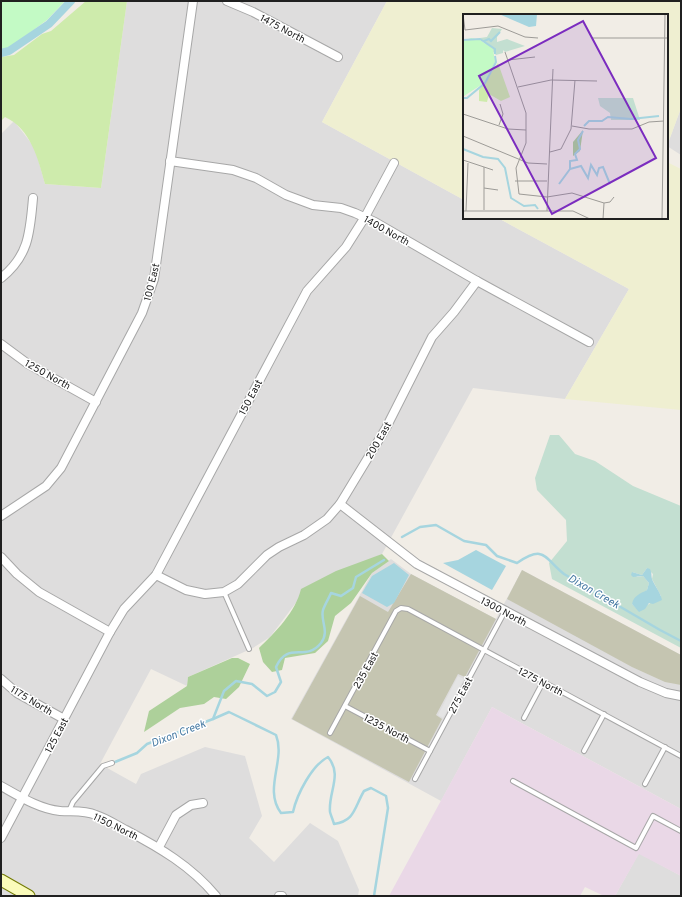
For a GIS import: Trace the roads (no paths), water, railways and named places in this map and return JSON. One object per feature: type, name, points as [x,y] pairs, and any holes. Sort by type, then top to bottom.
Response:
[{"type":"street","name":"100 East","points":[[1,516],[46,486],[61,468],[142,313],[149,296],[154,279],[193,1]]},
{"type":"street","name":"1475 North","points":[[227,1],[253,12],[338,57]]},
{"type":"street","name":"1400 North","points":[[170,161],[233,170],[256,178],[286,195],[313,205],[341,208],[365,217],[477,281],[589,342]]},
{"type":"street","name":"150 East","points":[[110,632],[124,609],[156,575],[307,291],[346,247],[365,217],[394,163]]},
{"type":"street","points":[[1,278],[15,265],[24,251],[31,221],[33,198]]},
{"type":"street","name":"200 East","points":[[224,592],[238,584],[266,555],[278,547],[304,535],[327,519],[340,504],[386,428],[432,337],[454,312],[477,281]]},
{"type":"street","name":"1250 North","points":[[1,344],[28,364],[96,402]]},
{"type":"street","name":"1300 North","points":[[340,504],[417,564],[640,682],[666,693],[681,696]]},
{"type":"street","points":[[1,557],[17,574],[39,592],[110,632]]},
{"type":"street","points":[[156,575],[186,590],[205,594],[224,592]]},
{"type":"street","name":"125 East","points":[[1,838],[110,632]]},
{"type":"street","name":"1175 North","points":[[1,680],[17,693],[64,719]]},
{"type":"street","name":"1150 North","points":[[1,786],[22,798],[45,808],[69,811],[80,810],[96,814],[159,847],[184,864],[202,879],[216,896]]},
{"type":"street","points":[[159,847],[176,815],[191,804],[204,803]]},
{"type":"street","points":[[1,880],[29,896]]},
{"type":"lane","points":[[224,592],[249,650]]},
{"type":"lane","name":"1275 North","points":[[401,608],[408,609],[681,756]]},
{"type":"lane","name":"235 East","points":[[330,733],[396,611],[401,608]]},
{"type":"lane","name":"275 East","points":[[415,779],[504,611]]},
{"type":"lane","points":[[524,718],[543,682]]},
{"type":"lane","name":"1235 North","points":[[345,706],[430,751]]},
{"type":"lane","points":[[584,751],[604,714]]},
{"type":"lane","points":[[645,784],[665,747]]},
{"type":"lane","points":[[69,811],[73,802],[103,766],[112,763]]},
{"type":"lane","points":[[513,781],[636,848],[653,816],[681,831]]},
{"type":"water","points":[[476,550],[506,566],[492,590],[443,563],[458,560]]},
{"type":"water","points":[[394,563],[409,575],[394,603],[387,607],[362,593],[372,576]]},
{"type":"water","points":[[647,568],[650,569],[652,579],[662,600],[653,604],[649,603],[645,609],[639,612],[632,604],[633,601],[638,595],[647,590],[649,583],[643,576],[633,577],[631,575],[632,572],[642,575]]},
{"type":"waterway","points":[[1,53],[9,51],[49,24],[71,1]]},
{"type":"waterway","name":"Dixon Creek","points":[[402,537],[420,527],[436,525],[464,541],[486,545],[497,556],[517,563],[533,554],[544,555],[564,574],[681,641]]},
{"type":"waterway","name":"Dixon Creek","points":[[115,762],[137,753],[147,744],[213,719],[224,691],[236,681],[252,684],[267,696],[275,692],[281,682],[276,667],[281,659],[291,653],[315,649],[324,639],[325,630],[322,614],[331,593],[341,596],[353,588],[356,577],[384,560]]},
{"type":"waterway","points":[[213,719],[229,712],[276,735],[278,754],[274,794],[276,804],[281,813],[293,812],[298,797],[311,773],[316,766],[328,757],[332,764],[335,777],[330,805],[330,812],[334,824],[350,817],[364,791],[371,788],[386,796],[388,808],[374,896]]}]
